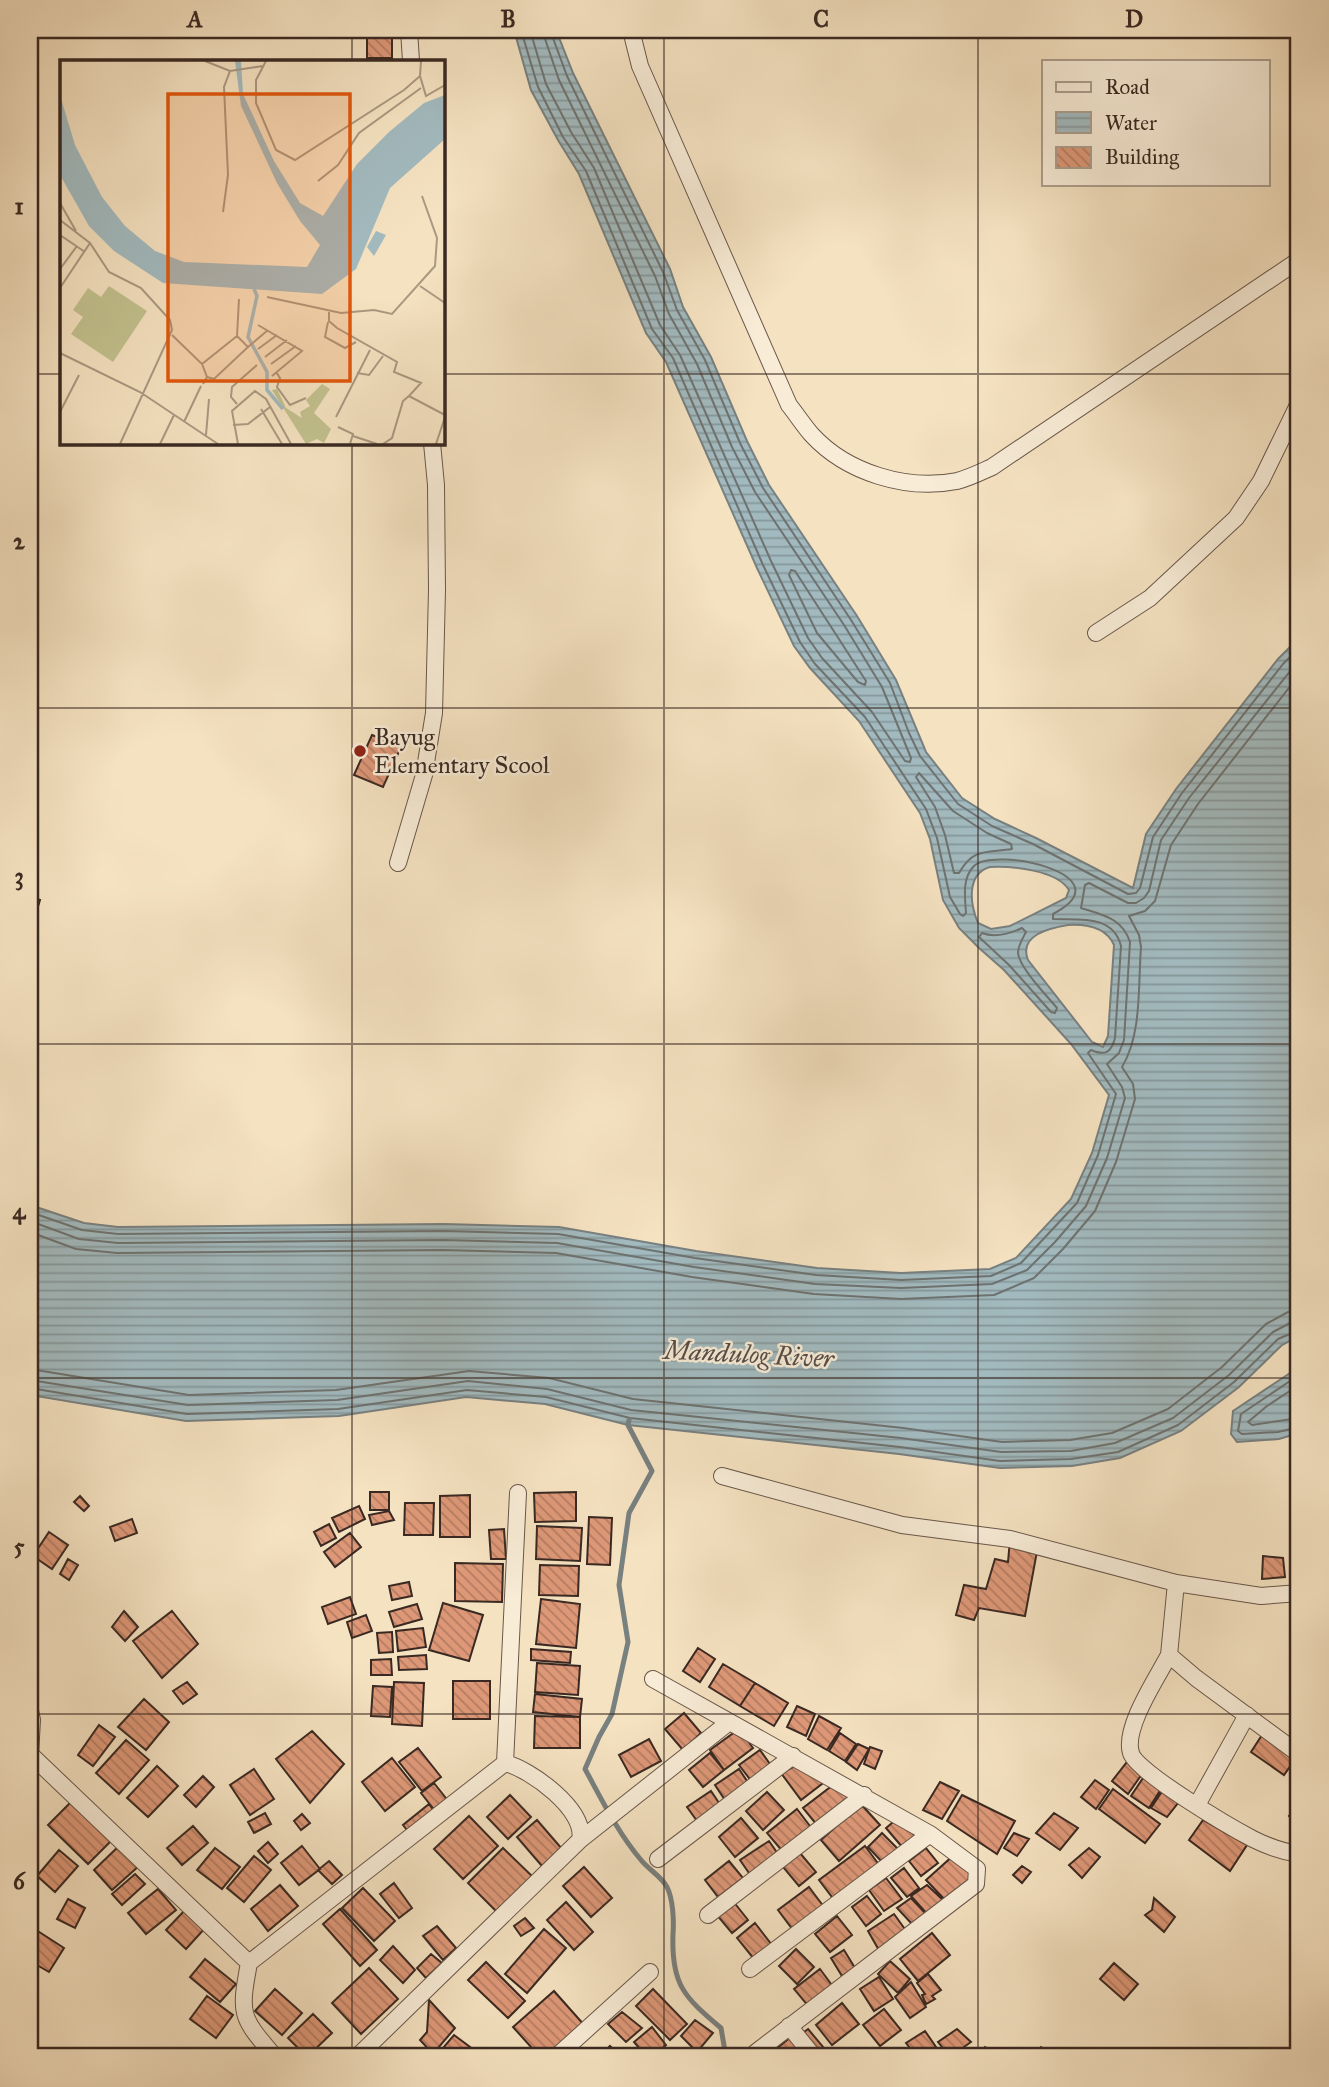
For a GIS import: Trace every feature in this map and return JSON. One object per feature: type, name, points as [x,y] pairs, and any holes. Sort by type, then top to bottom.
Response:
[{"type":"street","points":[[409,30],[411,60]]},
{"type":"street","points":[[631,30],[640,66],[789,405],[813,436],[847,463],[883,478],[923,484],[957,481],[992,467],[1299,260]]},
{"type":"street","points":[[1096,633],[1150,598],[1236,518],[1261,481],[1299,403]]},
{"type":"street","points":[[398,863],[424,775],[434,713],[437,577],[436,485],[432,444]]},
{"type":"street","points":[[722,1476],[902,1525],[1010,1539],[1175,1583],[1261,1596],[1299,1593]]},
{"type":"street","points":[[275,2057],[250,2027],[243,2012],[249,1964],[505,1763],[518,1493]]},
{"type":"street","points":[[1175,1583],[1169,1655],[1129,1737],[1131,1755],[1140,1767],[1254,1840],[1288,1853],[1299,1854]]},
{"type":"street","points":[[1169,1655],[1299,1754]]},
{"type":"street","points":[[653,1679],[930,1834],[977,1869],[976,1884],[755,2053]]},
{"type":"street","points":[[30,1711],[30,1754],[249,1964]]},
{"type":"street","points":[[1197,1805],[1247,1716]]},
{"type":"street","points":[[357,2057],[580,1840],[728,1723]]},
{"type":"street","points":[[658,1859],[793,1756]]},
{"type":"street","points":[[505,1763],[518,1766],[572,1810],[580,1825],[580,1840]]},
{"type":"street","points":[[708,1915],[864,1796]]},
{"type":"street","points":[[750,1969],[930,1834]]},
{"type":"street","points":[[556,2057],[650,1972]]},
{"type":"street","points":[[789,2026],[814,2057]]},
{"type":"water","name":"Mandulog River","points":[[514,30],[556,30],[573,73],[670,269],[683,307],[711,357],[769,485],[857,616],[896,680],[926,752],[962,798],[995,819],[1133,888],[1146,834],[1176,789],[1278,659],[1299,638],[1299,1336],[1282,1345],[1239,1387],[1181,1431],[1120,1458],[1072,1466],[1000,1468],[899,1454],[628,1425],[545,1404],[466,1397],[339,1416],[186,1421],[30,1395],[30,1205],[84,1223],[118,1227],[444,1224],[559,1227],[696,1251],[817,1268],[901,1273],[990,1269],[1016,1258],[1071,1199],[1092,1153],[1109,1095],[1071,1044],[1004,970],[959,928],[943,900],[930,839],[920,813],[859,721],[810,668],[794,646],[666,362],[646,333],[579,174],[531,90]],"holes":[[[990,867],[1010,867],[1045,874],[1063,883],[1069,890],[1066,898],[1010,926],[991,929],[978,923],[972,899],[977,876]],[[1068,925],[1101,930],[1114,945],[1108,1036],[1103,1047],[1092,1042],[1028,960],[1026,951],[1032,939],[1045,931]]]},
{"type":"water","points":[[1299,1367],[1299,1433],[1279,1439],[1237,1442],[1231,1434],[1233,1411]]},
{"type":"building","points":[[293,30],[308,30],[308,38],[292,37]]},
{"type":"building","points":[[367,31],[392,31],[392,58],[367,58]]},
{"type":"building","points":[[372,735],[401,747],[383,787],[354,775]]},
{"type":"building","points":[[30,897],[40,900],[30,933]]},
{"type":"building","points":[[370,1492],[389,1492],[389,1510],[370,1510]]},
{"type":"building","points":[[576,1492],[576,1521],[535,1522],[534,1493]]},
{"type":"building","points":[[470,1495],[470,1537],[440,1537],[440,1496]]},
{"type":"building","points":[[80,1496],[89,1506],[84,1511],[74,1502]]},
{"type":"building","points":[[405,1503],[434,1503],[433,1535],[404,1535]]},
{"type":"building","points":[[359,1506],[365,1519],[339,1532],[332,1518]]},
{"type":"building","points":[[389,1511],[394,1520],[372,1525],[369,1515]]},
{"type":"building","points":[[589,1517],[612,1518],[610,1565],[587,1564]]},
{"type":"building","points":[[132,1519],[137,1533],[115,1541],[110,1527]]},
{"type":"building","points":[[329,1524],[336,1538],[321,1546],[314,1532]]},
{"type":"building","points":[[537,1526],[582,1528],[580,1561],[536,1559]]},
{"type":"building","points":[[504,1529],[506,1559],[491,1559],[489,1530]]},
{"type":"building","points":[[49,1532],[68,1545],[52,1569],[33,1556]]},
{"type":"building","points":[[350,1533],[361,1547],[335,1567],[324,1552]]},
{"type":"building","points":[[1010,1540],[1038,1546],[1025,1616],[979,1608],[974,1620],[956,1615],[964,1585],[986,1589],[995,1559],[1008,1562]]},
{"type":"building","points":[[1263,1556],[1283,1558],[1285,1577],[1262,1579]]},
{"type":"building","points":[[68,1559],[78,1565],[69,1580],[60,1574]]},
{"type":"building","points":[[455,1563],[503,1564],[502,1602],[455,1601]]},
{"type":"building","points":[[540,1565],[579,1566],[578,1596],[539,1595]]},
{"type":"building","points":[[409,1582],[412,1596],[392,1600],[389,1586]]},
{"type":"building","points":[[350,1597],[356,1614],[328,1624],[322,1607]]},
{"type":"building","points":[[541,1599],[580,1604],[576,1648],[536,1644]]},
{"type":"building","points":[[443,1603],[483,1615],[469,1661],[429,1650]]},
{"type":"building","points":[[417,1604],[422,1619],[394,1627],[389,1612]]},
{"type":"building","points":[[124,1611],[138,1627],[125,1641],[112,1627]]},
{"type":"building","points":[[172,1611],[198,1644],[162,1678],[133,1641]]},
{"type":"building","points":[[366,1615],[372,1631],[352,1638],[347,1622]]},
{"type":"building","points":[[423,1628],[426,1647],[398,1651],[396,1631]]},
{"type":"building","points":[[392,1632],[393,1652],[379,1653],[377,1633]]},
{"type":"building","points":[[698,1648],[715,1659],[700,1682],[683,1671]]},
{"type":"building","points":[[531,1649],[571,1652],[570,1663],[531,1660]]},
{"type":"building","points":[[426,1655],[427,1669],[399,1670],[398,1657]]},
{"type":"building","points":[[391,1659],[392,1675],[371,1675],[371,1660]]},
{"type":"building","points":[[537,1663],[580,1666],[578,1695],[535,1692]]},
{"type":"building","points":[[723,1664],[755,1683],[740,1706],[709,1687]]},
{"type":"building","points":[[453,1681],[490,1681],[490,1719],[453,1719]]},
{"type":"building","points":[[187,1682],[197,1694],[183,1704],[173,1691]]},
{"type":"building","points":[[394,1682],[424,1683],[422,1726],[392,1724]]},
{"type":"building","points":[[755,1683],[788,1703],[774,1726],[740,1706]]},
{"type":"building","points":[[373,1686],[392,1687],[390,1717],[371,1716]]},
{"type":"building","points":[[535,1694],[582,1699],[580,1717],[533,1712]]},
{"type":"building","points":[[144,1699],[169,1722],[146,1750],[118,1727]]},
{"type":"building","points":[[797,1706],[815,1714],[806,1736],[787,1727]]},
{"type":"building","points":[[684,1713],[701,1733],[683,1750],[665,1729]]},
{"type":"building","points":[[535,1716],[580,1717],[580,1748],[534,1748]]},
{"type":"building","points":[[819,1716],[841,1728],[827,1750],[808,1739]]},
{"type":"building","points":[[99,1725],[115,1737],[93,1766],[78,1755]]},
{"type":"building","points":[[739,1729],[753,1748],[724,1770],[710,1750]]},
{"type":"building","points":[[312,1731],[344,1764],[310,1803],[276,1759]]},
{"type":"building","points":[[1264,1732],[1298,1755],[1284,1775],[1251,1752]]},
{"type":"building","points":[[840,1733],[856,1744],[845,1761],[829,1751]]},
{"type":"building","points":[[649,1739],[661,1761],[631,1777],[619,1755]]},
{"type":"building","points":[[126,1740],[149,1760],[119,1794],[96,1773]]},
{"type":"building","points":[[858,1744],[869,1749],[857,1770],[846,1762]]},
{"type":"building","points":[[870,1747],[882,1751],[875,1769],[864,1764]]},
{"type":"building","points":[[418,1748],[441,1777],[422,1791],[399,1762]]},
{"type":"building","points":[[760,1750],[772,1767],[752,1782],[739,1765]]},
{"type":"building","points":[[710,1753],[724,1770],[703,1787],[689,1770]]},
{"type":"building","points":[[392,1758],[415,1787],[385,1811],[362,1782]]},
{"type":"building","points":[[1127,1762],[1142,1774],[1128,1794],[1112,1781]]},
{"type":"building","points":[[799,1764],[827,1780],[801,1800],[781,1773]]},
{"type":"building","points":[[157,1766],[178,1786],[148,1817],[127,1798]]},
{"type":"building","points":[[254,1769],[274,1799],[250,1815],[230,1785]]},
{"type":"building","points":[[739,1769],[751,1787],[727,1803],[715,1785]]},
{"type":"building","points":[[203,1776],[214,1787],[196,1807],[184,1795]]},
{"type":"building","points":[[1143,1778],[1161,1789],[1149,1808],[1131,1796]]},
{"type":"building","points":[[1095,1780],[1109,1790],[1096,1809],[1081,1797]]},
{"type":"building","points":[[837,1782],[850,1799],[817,1825],[803,1808]]},
{"type":"building","points":[[940,1782],[959,1791],[942,1819],[923,1810]]},
{"type":"building","points":[[434,1783],[449,1802],[436,1812],[421,1793]]},
{"type":"building","points":[[1165,1787],[1182,1798],[1167,1817],[1151,1808]]},
{"type":"building","points":[[1113,1789],[1160,1824],[1145,1843],[1099,1809]]},
{"type":"building","points":[[711,1791],[721,1806],[697,1821],[687,1807]]},
{"type":"building","points":[[767,1792],[784,1810],[763,1830],[746,1811]]},
{"type":"building","points":[[510,1795],[531,1817],[508,1839],[487,1817]]},
{"type":"building","points":[[962,1795],[1015,1821],[997,1854],[947,1821]]},
{"type":"building","points":[[74,1799],[113,1839],[88,1864],[48,1825]]},
{"type":"building","points":[[429,1804],[437,1815],[411,1835],[403,1825]]},
{"type":"building","points":[[861,1804],[880,1825],[839,1861],[821,1840]]},
{"type":"building","points":[[1299,1805],[1299,1826],[1289,1816]]},
{"type":"building","points":[[797,1809],[813,1830],[784,1853],[767,1833]]},
{"type":"building","points":[[265,1813],[271,1824],[254,1833],[248,1822]]},
{"type":"building","points":[[1054,1813],[1078,1828],[1060,1850],[1036,1833]]},
{"type":"building","points":[[302,1814],[310,1823],[301,1830],[294,1821]]},
{"type":"building","points":[[469,1816],[498,1846],[463,1879],[434,1849]]},
{"type":"building","points":[[899,1817],[916,1837],[903,1848],[886,1828]]},
{"type":"building","points":[[741,1818],[758,1838],[735,1857],[719,1837]]},
{"type":"building","points":[[537,1820],[562,1849],[542,1866],[517,1837]]},
{"type":"building","points":[[1203,1820],[1247,1845],[1230,1871],[1189,1840]]},
{"type":"building","points":[[193,1826],[208,1843],[182,1865],[167,1848]]},
{"type":"building","points":[[882,1833],[899,1850],[884,1864],[868,1847]]},
{"type":"building","points":[[1014,1833],[1029,1839],[1017,1856],[1004,1848]]},
{"type":"building","points":[[769,1841],[780,1857],[751,1876],[740,1860]]},
{"type":"building","points":[[268,1842],[278,1854],[268,1863],[258,1851]]},
{"type":"building","points":[[120,1845],[140,1865],[112,1890],[94,1870]]},
{"type":"building","points":[[302,1846],[320,1869],[299,1885],[281,1863]]},
{"type":"building","points":[[865,1846],[880,1866],[835,1901],[819,1880]]},
{"type":"building","points":[[215,1848],[240,1867],[222,1889],[197,1870]]},
{"type":"building","points":[[503,1848],[535,1879],[499,1914],[468,1883]]},
{"type":"building","points":[[926,1848],[938,1863],[921,1876],[909,1861]]},
{"type":"building","points":[[1089,1848],[1100,1857],[1082,1878],[1069,1865]]},
{"type":"building","points":[[59,1850],[78,1866],[55,1892],[37,1876]]},
{"type":"building","points":[[800,1853],[816,1872],[799,1886],[783,1867]]},
{"type":"building","points":[[955,1854],[975,1876],[947,1902],[926,1880]]},
{"type":"building","points":[[254,1856],[271,1870],[244,1902],[227,1888]]},
{"type":"building","points":[[329,1861],[342,1875],[332,1884],[318,1870]]},
{"type":"building","points":[[729,1861],[743,1878],[718,1897],[705,1880]]},
{"type":"building","points":[[1022,1866],[1031,1872],[1022,1883],[1013,1875]]},
{"type":"building","points":[[584,1867],[612,1898],[591,1917],[563,1886]]},
{"type":"building","points":[[904,1868],[919,1888],[907,1897],[891,1878]]},
{"type":"building","points":[[135,1874],[145,1884],[122,1905],[112,1894]]},
{"type":"building","points":[[886,1878],[902,1899],[884,1911],[869,1890]]},
{"type":"building","points":[[394,1883],[412,1908],[399,1918],[380,1894]]},
{"type":"building","points":[[280,1885],[298,1906],[268,1931],[251,1909]]},
{"type":"building","points":[[927,1885],[944,1901],[928,1915],[911,1896]]},
{"type":"building","points":[[809,1887],[824,1907],[793,1930],[778,1910]]},
{"type":"building","points":[[363,1888],[395,1921],[374,1941],[342,1908]]},
{"type":"building","points":[[158,1889],[176,1910],[146,1934],[128,1913]]},
{"type":"building","points":[[867,1896],[881,1914],[866,1926],[852,1907]]},
{"type":"building","points":[[911,1898],[926,1914],[913,1925],[897,1908]]},
{"type":"building","points":[[1154,1898],[1175,1917],[1164,1932],[1145,1915],[1152,1910]]},
{"type":"building","points":[[68,1899],[85,1908],[75,1928],[57,1919]]},
{"type":"building","points":[[733,1901],[748,1920],[732,1933],[716,1914]]},
{"type":"building","points":[[566,1902],[593,1932],[574,1950],[547,1920]]},
{"type":"building","points":[[186,1909],[206,1927],[186,1949],[166,1930]]},
{"type":"building","points":[[340,1909],[377,1950],[360,1966],[323,1924]]},
{"type":"building","points":[[894,1914],[907,1932],[880,1952],[868,1931]]},
{"type":"building","points":[[837,1916],[852,1935],[830,1952],[815,1934]]},
{"type":"building","points":[[525,1918],[534,1928],[521,1936],[514,1926]]},
{"type":"building","points":[[755,1923],[772,1945],[754,1959],[737,1938]]},
{"type":"building","points":[[30,1926],[64,1948],[49,1972],[30,1961]]},
{"type":"building","points":[[437,1926],[456,1948],[443,1960],[423,1936]]},
{"type":"building","points":[[544,1929],[566,1948],[527,1993],[505,1974]]},
{"type":"building","points":[[932,1933],[950,1955],[918,1981],[900,1959]]},
{"type":"building","points":[[393,1946],[415,1970],[403,1983],[380,1960]]},
{"type":"building","points":[[796,1949],[814,1967],[797,1984],[779,1966]]},
{"type":"building","points":[[844,1950],[855,1968],[842,1976],[831,1958]]},
{"type":"building","points":[[431,1954],[442,1963],[426,1978],[417,1968]]},
{"type":"building","points":[[205,1959],[236,1984],[220,2002],[190,1977]]},
{"type":"building","points":[[890,1961],[910,1979],[898,1993],[878,1974]]},
{"type":"building","points":[[486,1962],[525,2001],[508,2018],[468,1980]]},
{"type":"building","points":[[1114,1963],[1138,1984],[1124,2000],[1100,1979]]},
{"type":"building","points":[[369,1968],[398,1999],[361,2034],[332,2003]]},
{"type":"building","points":[[820,1969],[834,1988],[809,2007],[794,1989]]},
{"type":"building","points":[[928,1974],[941,1990],[932,1996],[935,1999],[926,2004],[922,1995],[925,1994],[917,1983]]},
{"type":"building","points":[[879,1977],[893,1999],[874,2011],[860,1989]]},
{"type":"building","points":[[911,1982],[926,2007],[910,2018],[895,1997]]},
{"type":"building","points":[[275,1989],[302,2013],[282,2035],[255,2011]]},
{"type":"building","points":[[653,1989],[687,2024],[670,2040],[636,2006]]},
{"type":"building","points":[[554,1991],[585,2026],[549,2057],[540,2057],[513,2027]]},
{"type":"building","points":[[207,1996],[233,2015],[216,2038],[190,2019]]},
{"type":"building","points":[[429,2000],[455,2028],[433,2054],[420,2040],[427,2032]]},
{"type":"building","points":[[842,2003],[859,2024],[832,2045],[816,2025]]},
{"type":"building","points":[[884,2009],[901,2030],[880,2046],[863,2025]]},
{"type":"building","points":[[622,2012],[642,2028],[626,2042],[608,2024]]},
{"type":"building","points":[[313,2014],[332,2033],[307,2057],[288,2038]]},
{"type":"building","points":[[695,2020],[713,2033],[697,2052],[681,2036]]},
{"type":"building","points":[[652,2027],[666,2045],[652,2057],[647,2057],[634,2042]]},
{"type":"building","points":[[808,2029],[824,2048],[816,2054],[800,2035]]},
{"type":"building","points":[[957,2029],[971,2042],[950,2057],[938,2042]]},
{"type":"building","points":[[925,2031],[936,2047],[917,2057],[906,2043]]},
{"type":"building","points":[[454,2035],[474,2050],[468,2057],[437,2055]]},
{"type":"building","points":[[792,2036],[810,2057],[780,2057],[775,2050]]},
{"type":"building","points":[[610,2046],[622,2057],[599,2057]]},
{"type":"building","points":[[985,2047],[998,2057],[976,2057]]},
{"type":"building","points":[[1041,2047],[1054,2057],[1032,2057]]},
{"type":"building","points":[[386,2048],[396,2057],[377,2057]]},
{"type":"waterway","points":[[629,1420],[628,1425],[652,1471],[629,1513],[619,1585],[628,1642],[612,1714],[585,1769],[625,1839],[667,1887],[673,1910],[674,1965],[678,1978],[689,1998],[721,2028],[726,2057]]},
{"type":"place","name":"Bayug Elementary Scool","points":[[360,751]]}]
